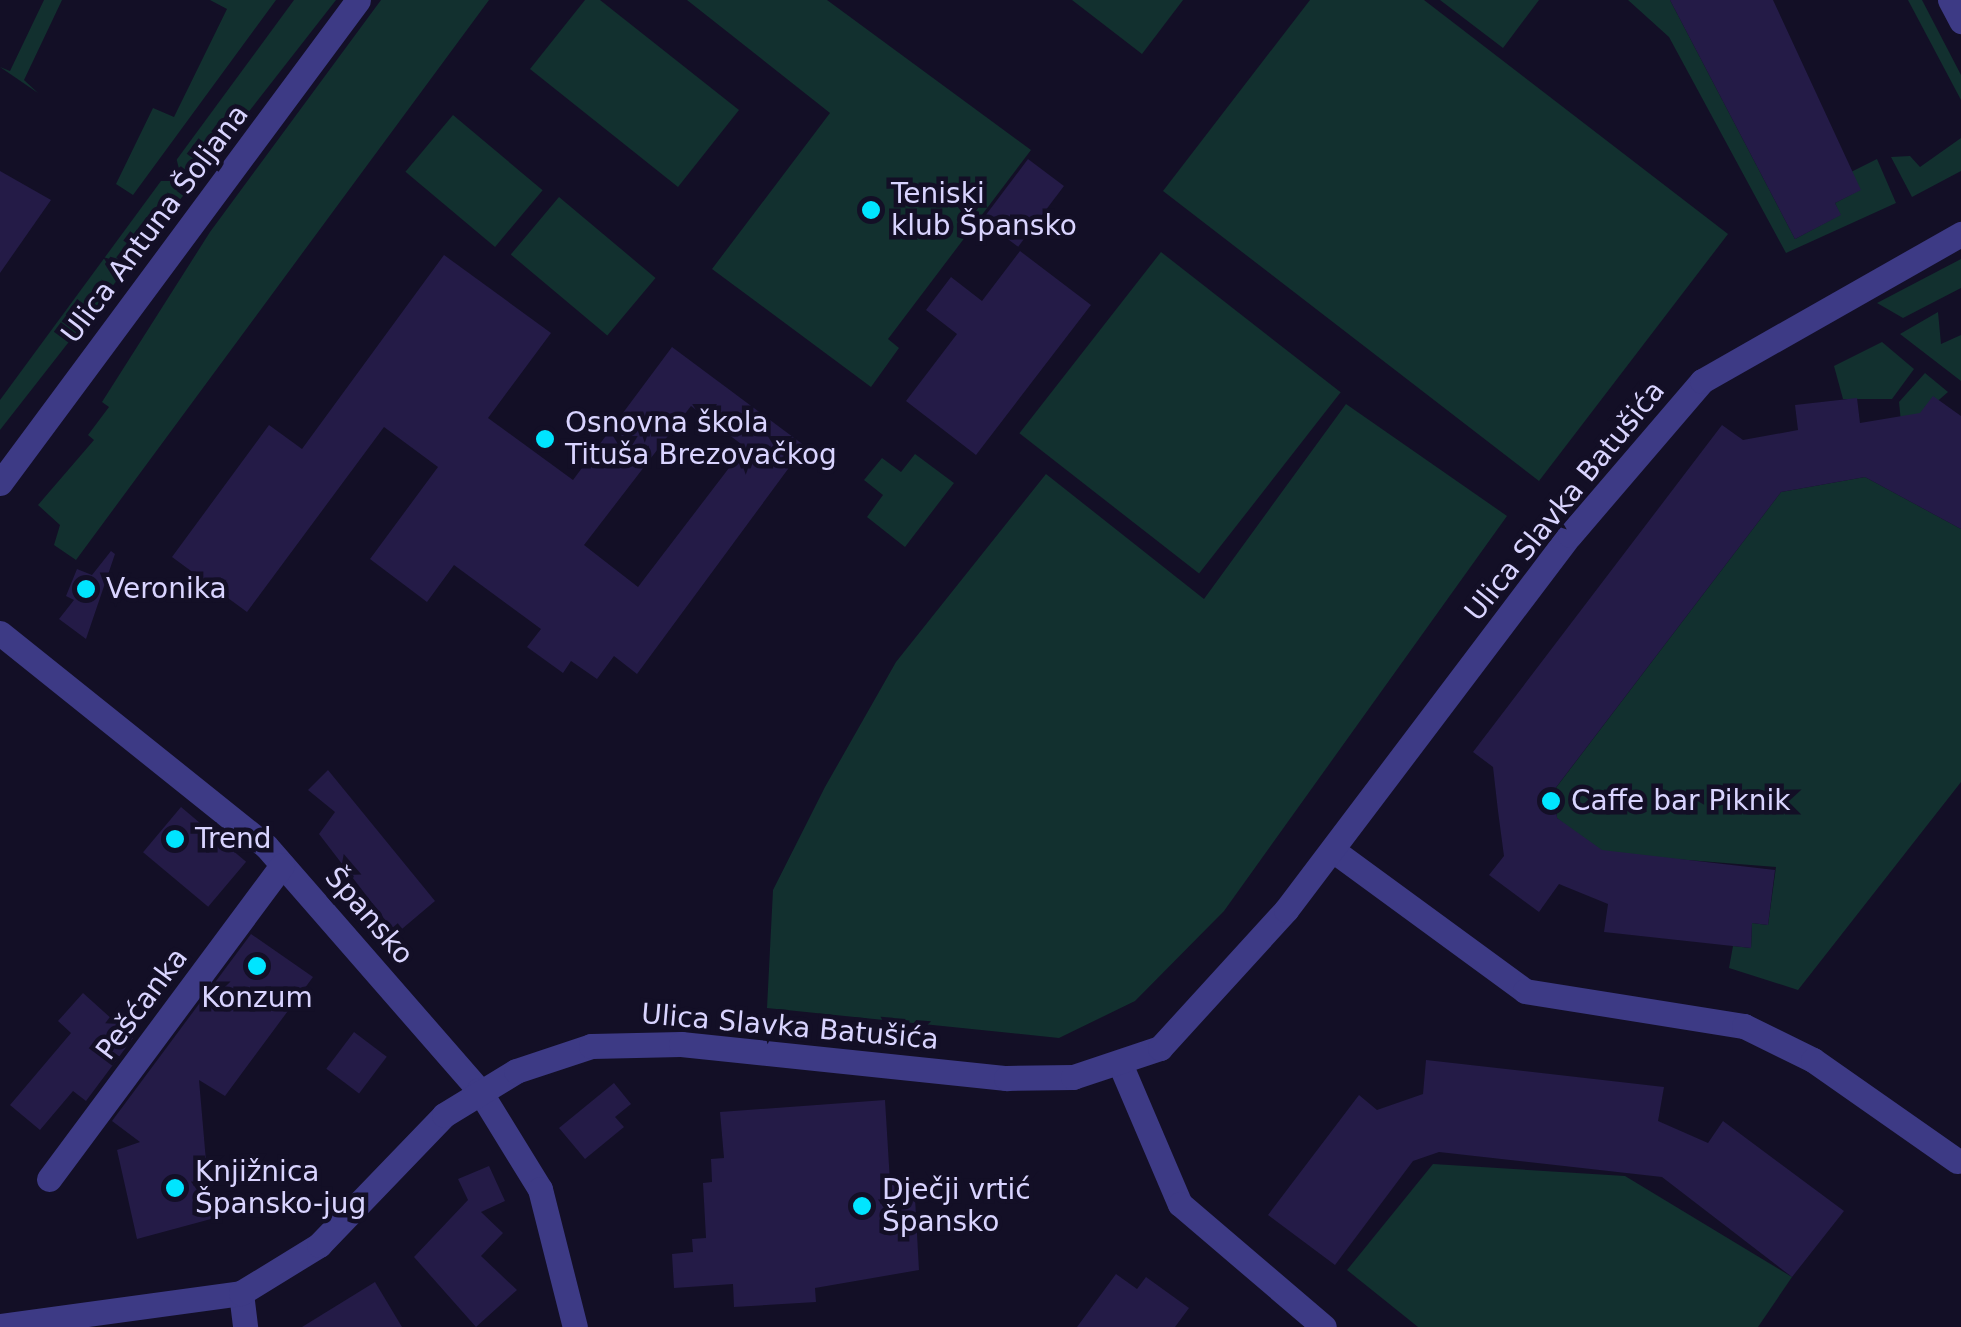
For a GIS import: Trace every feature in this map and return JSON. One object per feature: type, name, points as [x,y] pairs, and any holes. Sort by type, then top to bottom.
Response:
[{"type":"street","name":"Ulica Antuna Šoljana","points":[[0,483],[358,0]]},
{"type":"street","points":[[1950,0],[1961,21]]},
{"type":"street","name":"Ulica Slavka Batušića","points":[[0,1326],[241,1293],[319,1245],[480,1090],[561,1053],[626,1042],[1006,1078],[1121,1066],[1193,1022],[1334,851],[1570,535],[1702,381],[1961,234]]},
{"type":"street","name":"Špansko","points":[[0,632],[282,865],[480,1090],[540,1190],[576,1327]]},
{"type":"street","points":[[1334,851],[1524,990],[1744,1026],[1814,1060],[1957,1161]]},
{"type":"street","name":"Pešćanka","points":[[49,1179],[282,865]]},
{"type":"street","points":[[1121,1066],[1180,1204],[1324,1327]]},
{"type":"street","points":[[241,1293],[245,1327]]},
{"type":"green space","points":[[44,0],[62,0],[24,80],[38,93],[0,67],[10,71]]},
{"type":"green space","points":[[210,0],[276,0],[133,195],[116,184],[153,108],[174,117],[227,9]]},
{"type":"green space","points":[[294,0],[336,0],[0,430],[0,400]]},
{"type":"green space","points":[[381,0],[489,0],[76,560],[54,545],[60,525],[38,505],[94,440],[88,435],[109,407],[102,402],[210,232]]},
{"type":"green space","points":[[585,0],[600,0],[739,110],[678,187],[530,69]]},
{"type":"green space","name":"Teniski klub Špansko","points":[[687,0],[827,0],[1031,150],[888,339],[899,348],[871,387],[712,269],[830,113]]},
{"type":"green space","points":[[1072,0],[1183,0],[1142,54]]},
{"type":"green space","points":[[1310,0],[1424,0],[1728,234],[1539,481],[1163,191]]},
{"type":"green space","points":[[1440,0],[1539,0],[1503,48]]},
{"type":"green space","points":[[1628,0],[1670,0],[1795,239],[1840,215],[1835,203],[1860,190],[1851,172],[1877,159],[1896,203],[1786,253],[1669,37]]},
{"type":"green space","points":[[1908,0],[1922,0],[1961,75],[1961,100]]},
{"type":"green space","points":[[453,115],[543,190],[495,247],[405,172]]},
{"type":"green space","points":[[1961,138],[1961,171],[1912,197],[1891,157],[1910,156],[1920,167]]},
{"type":"green space","points":[[559,197],[656,278],[607,335],[511,254]]},
{"type":"green space","points":[[1161,252],[1341,392],[1199,574],[1019,433]]},
{"type":"green space","points":[[1961,259],[1961,288],[1903,318],[1877,303]]},
{"type":"green space","points":[[1938,312],[1941,344],[1961,335],[1961,381],[1900,334]]},
{"type":"green space","points":[[1882,342],[1914,369],[1892,399],[1843,399],[1834,366]]},
{"type":"green space","points":[[1925,373],[1948,392],[1902,432],[1899,402]]},
{"type":"green space","points":[[1346,404],[1507,516],[1224,911],[1135,1001],[1059,1038],[767,1008],[773,890],[825,787],[896,662],[1046,474],[1204,599]]},
{"type":"green space","points":[[915,454],[954,483],[905,547],[867,517],[883,495],[864,480],[882,458],[901,472]]},
{"type":"green space","points":[[1865,477],[1961,529],[1961,782],[1798,990],[1729,968],[1733,946],[1751,948],[1752,923],[1768,925],[1776,867],[1598,853],[1557,818],[1555,789],[1781,492]]},
{"type":"green space","points":[[1433,1164],[1625,1176],[1792,1277],[1758,1327],[1418,1327],[1347,1270]]},
{"type":"building","points":[[1670,0],[1773,0],[1861,190],[1835,203],[1841,215],[1795,239]]},
{"type":"building","points":[[1028,159],[1064,186],[1018,247],[982,220]]},
{"type":"building","points":[[0,171],[51,200],[0,273]]},
{"type":"building","points":[[1020,251],[1091,305],[976,455],[906,401],[957,334],[926,310],[951,277],[982,301]]},
{"type":"building","points":[[444,255],[551,333],[488,418],[573,480],[672,347],[805,446],[637,674],[614,656],[597,679],[571,661],[563,673],[527,647],[541,629],[454,565],[427,602],[370,559],[438,467],[384,427],[247,612],[172,557],[269,425],[302,449]],"holes":[[[691,406],[745,447],[638,587],[584,545]]]},
{"type":"building","points":[[1933,396],[1961,416],[1961,529],[1865,477],[1781,492],[1554,790],[1557,818],[1602,850],[1775,870],[1768,925],[1752,923],[1751,948],[1604,932],[1608,904],[1559,884],[1539,912],[1489,875],[1504,856],[1493,767],[1473,752],[1722,425],[1743,440],[1798,430],[1795,405],[1857,398],[1860,423],[1920,413]]},
{"type":"building","points":[[111,551],[115,554],[86,639],[59,619],[74,600],[66,596],[77,569],[92,575]]},
{"type":"building","points":[[328,770],[435,901],[396,934],[319,834],[335,812],[308,790]]},
{"type":"building","points":[[181,807],[246,862],[208,907],[143,852]]},
{"type":"building","points":[[251,934],[313,977],[225,1096],[199,1080],[211,1219],[137,1239],[117,1150],[140,1142],[112,1121]]},
{"type":"building","points":[[83,993],[133,1038],[86,1101],[73,1091],[40,1130],[10,1105],[71,1033],[58,1021]]},
{"type":"building","points":[[354,1032],[387,1057],[359,1093],[326,1069]]},
{"type":"building","points":[[1426,1060],[1664,1087],[1658,1121],[1708,1143],[1723,1121],[1844,1211],[1792,1277],[1662,1177],[1439,1152],[1413,1161],[1335,1265],[1268,1215],[1359,1095],[1377,1110],[1423,1094]]},
{"type":"building","points":[[614,1083],[631,1104],[615,1117],[624,1127],[585,1159],[559,1128]]},
{"type":"building","points":[[885,1100],[890,1182],[914,1180],[919,1270],[815,1288],[816,1302],[734,1307],[733,1284],[674,1288],[672,1254],[693,1252],[692,1239],[706,1238],[703,1183],[712,1182],[711,1159],[724,1158],[720,1112]]},
{"type":"building","points":[[489,1166],[505,1201],[481,1212],[503,1233],[481,1256],[517,1290],[476,1327],[414,1257],[468,1200],[458,1179]]},
{"type":"building","points":[[1116,1274],[1137,1289],[1146,1277],[1189,1308],[1175,1327],[1077,1327]]},
{"type":"building","points":[[375,1282],[402,1327],[302,1327]]},
{"type":"place","name":"Teniski klub Špansko","points":[[871,210]]},
{"type":"place","name":"Osnovna škola Tituša Brezovačkog","points":[[545,439]]},
{"type":"place","name":"Veronika","points":[[86,589]]},
{"type":"place","name":"Caffe bar Piknik","points":[[1551,801]]},
{"type":"place","name":"Trend","points":[[175,839]]},
{"type":"place","name":"Konzum","points":[[257,966]]},
{"type":"place","name":"Knjižnica Špansko-jug","points":[[175,1188]]},
{"type":"place","name":"Dječji vrtić Špansko","points":[[862,1206]]}]
